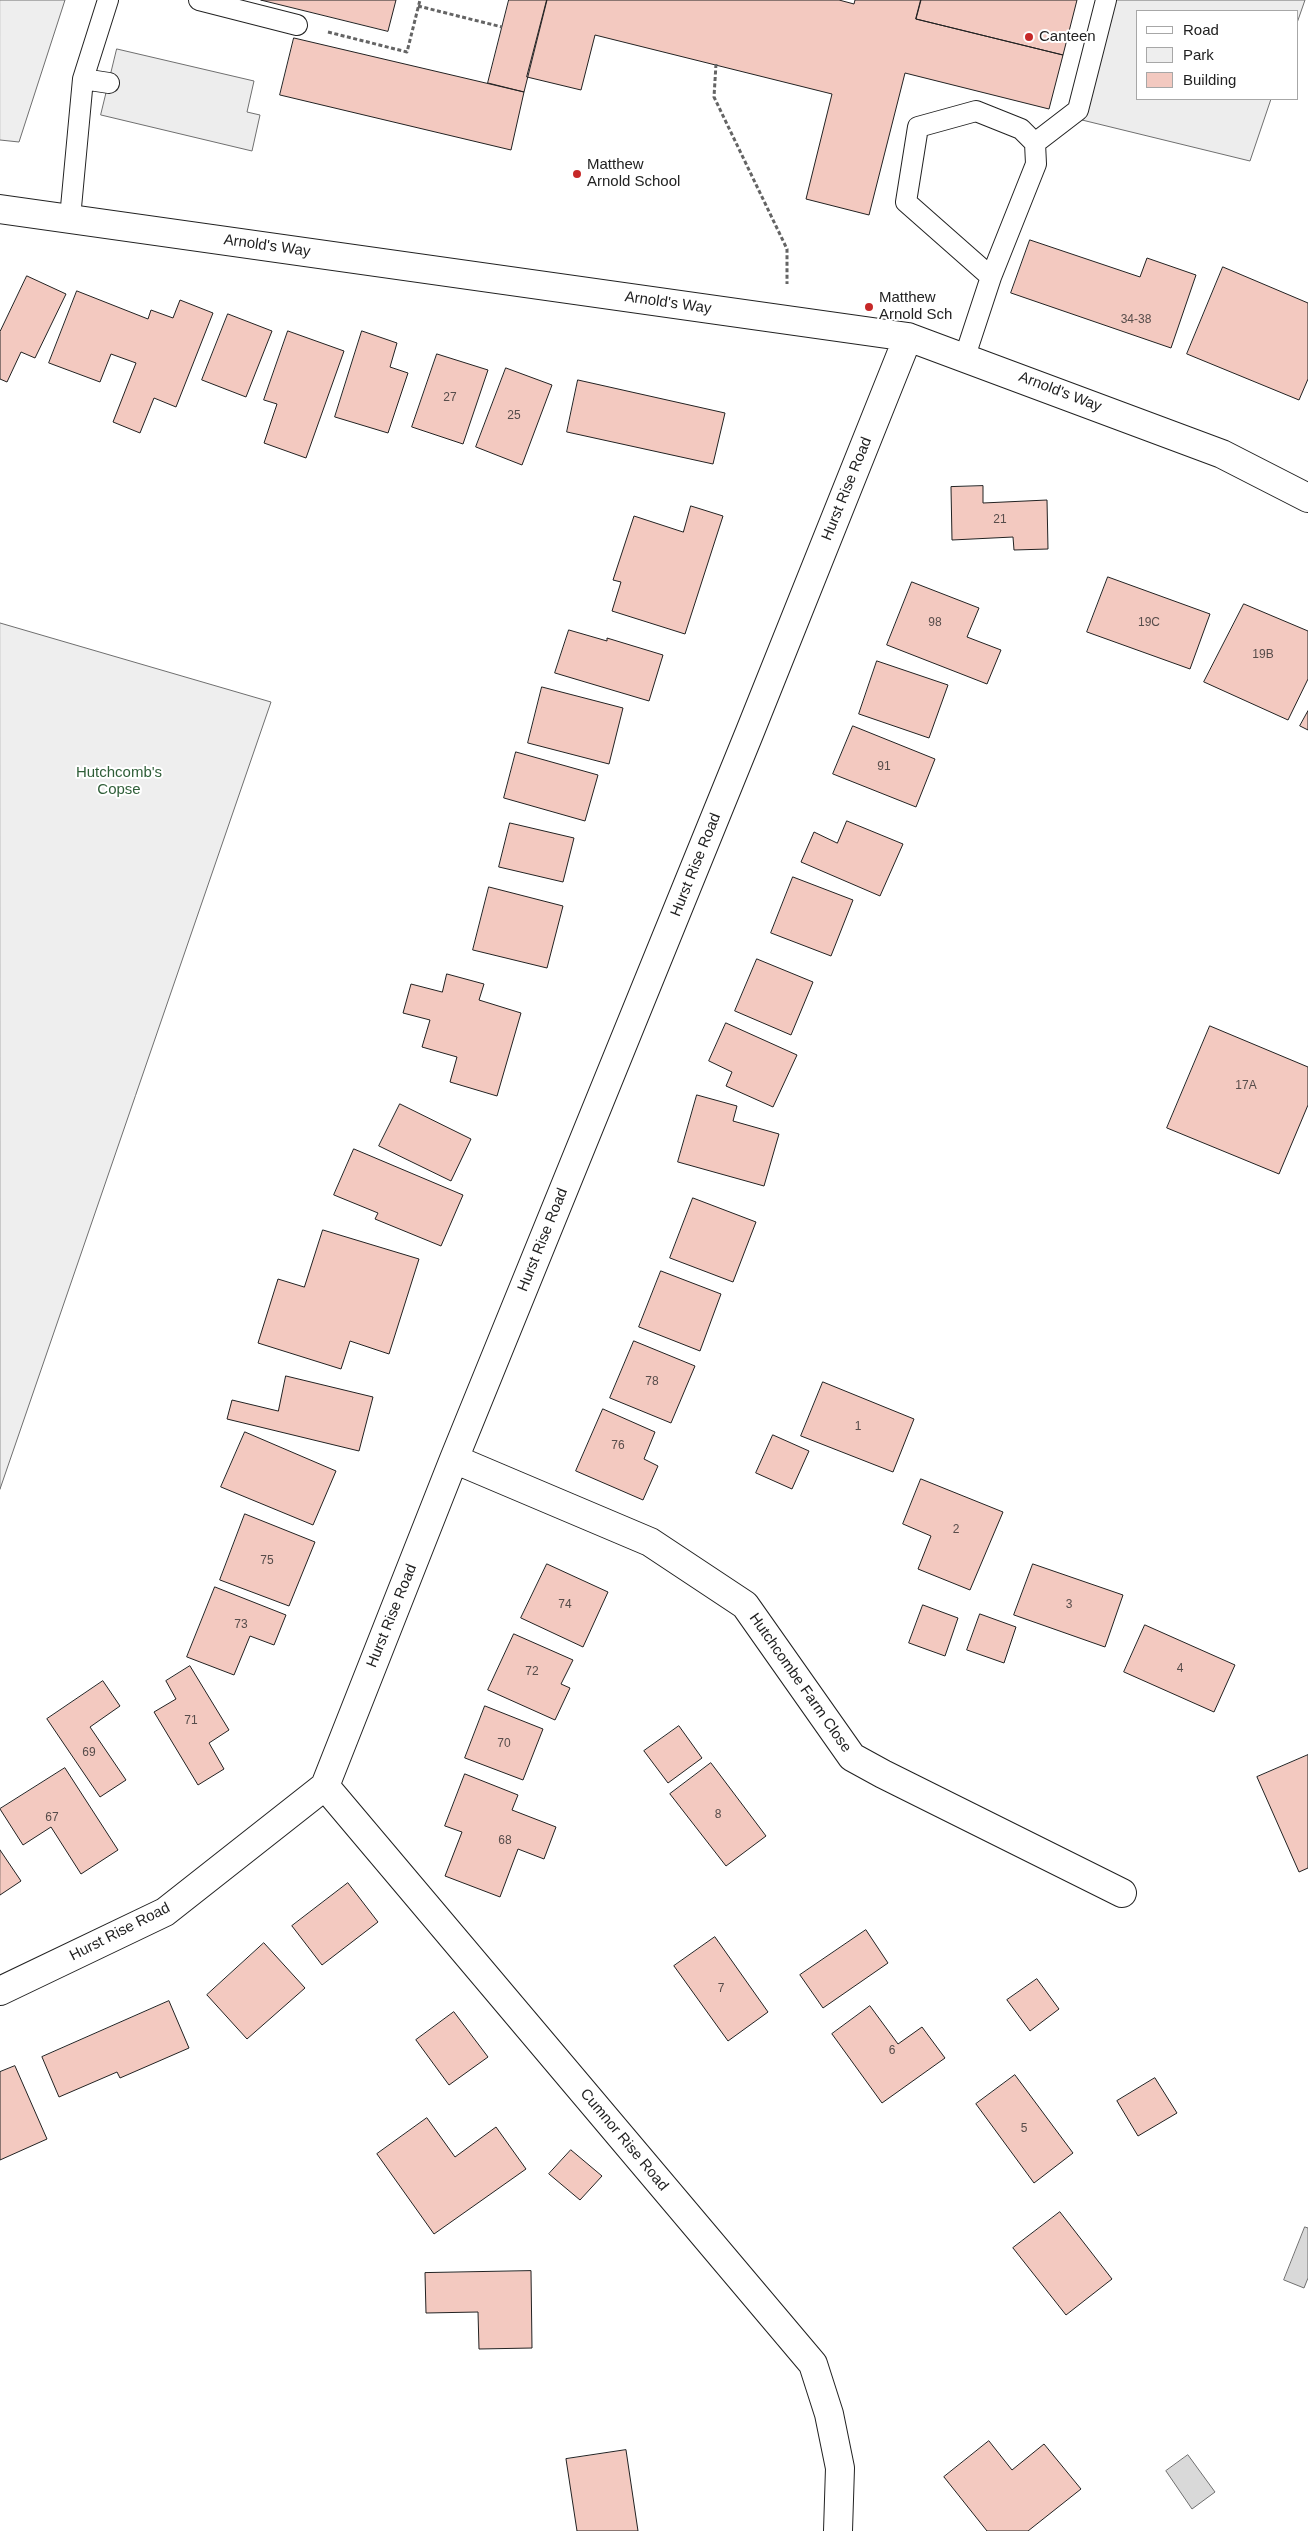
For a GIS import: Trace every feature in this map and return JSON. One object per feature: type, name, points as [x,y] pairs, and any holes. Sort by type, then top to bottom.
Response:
[{"type":"street","name":"Arnold's Way","points":[[0,209],[908,336],[966,356],[1222,454],[1308,498]]},
{"type":"street","name":"Hurst Rise Road","points":[[0,1991],[165,1912],[325,1786],[454,1459],[750,734],[908,336]]},
{"type":"street","name":"Hutchcombe Farm Close","points":[[454,1459],[650,1542],[745,1605],[852,1756],[883,1774],[1122,1893]]},
{"type":"street","name":"Cumnor Rise Road","points":[[325,1786],[813,2364],[829,2414],[840,2468],[838,2531]]},
{"type":"lane","points":[[70,218],[83,79],[108,0]]},
{"type":"lane","points":[[199,0],[297,24]]},
{"type":"lane","points":[[1035,143],[1078,110],[1106,0]]},
{"type":"lane","points":[[83,79],[109,82]]},
{"type":"lane","points":[[966,356],[992,277],[1036,164],[1035,143],[1021,130],[976,111],[918,127],[906,202],[992,277]]},
{"type":"path","points":[[297,24],[407,52],[420,0]]},
{"type":"path","points":[[418,6],[502,27]]},
{"type":"path","points":[[716,64],[714,97],[788,249],[786,319]]},
{"type":"green space","points":[[0,0],[65,0],[19,142],[0,140]]},
{"type":"green space","name":"Hutchcomb's Copse","points":[[0,623],[271,702],[0,1489]]},
{"type":"shaded area","points":[[1116,0],[1305,0],[1298,20],[1298,10],[1136,10],[1136,100],[1271,100],[1250,161],[1082,120]]},
{"type":"shaded area","points":[[117,49],[254,81],[247,112],[260,115],[252,151],[101,115]]},
{"type":"shaded area","points":[[1305,2227],[1308,2228],[1308,2278],[1304,2288],[1284,2280]]},
{"type":"shaded area","points":[[1188,2455],[1215,2492],[1192,2509],[1166,2471]]},
{"type":"building","points":[[261,0],[396,0],[388,31]]},
{"type":"building","points":[[509,0],[547,0],[524,92],[488,83]]},
{"type":"building","points":[[547,0],[839,0],[854,4],[855,0],[921,0],[916,19],[1063,55],[1049,109],[905,73],[869,215],[806,199],[832,94],[595,35],[581,90],[527,77]]},
{"type":"building","name":"Canteen","points":[[921,0],[1077,0],[1063,55],[916,19]]},
{"type":"building","points":[[294,38],[524,92],[511,150],[280,95]]},
{"type":"building","points":[[1030,240],[1140,277],[1147,258],[1196,275],[1171,348],[1011,293]]},
{"type":"building","points":[[1223,267],[1308,303],[1308,379],[1299,400],[1187,354]]},
{"type":"building","points":[[27,276],[66,294],[35,358],[21,352],[7,382],[0,379],[0,332]]},
{"type":"building","points":[[77,291],[148,319],[151,310],[173,318],[180,300],[213,313],[176,407],[154,398],[140,433],[113,422],[136,363],[111,354],[100,382],[49,363]]},
{"type":"building","points":[[228,314],[272,331],[246,397],[202,380]]},
{"type":"building","points":[[288,331],[344,351],[306,458],[264,443],[277,404],[264,400]]},
{"type":"building","points":[[362,331],[397,343],[390,367],[408,373],[388,433],[335,417]]},
{"type":"building","points":[[437,354],[488,370],[463,444],[412,427]]},
{"type":"building","points":[[506,368],[552,385],[522,465],[476,447]]},
{"type":"building","points":[[578,380],[725,413],[713,464],[567,432]]},
{"type":"building","points":[[983,486],[983,503],[1047,500],[1048,549],[1014,550],[1013,537],[952,540],[951,487]]},
{"type":"building","points":[[691,506],[723,516],[685,634],[612,611],[621,582],[613,580],[634,516],[683,532]]},
{"type":"building","points":[[1108,577],[1210,614],[1190,669],[1087,632]]},
{"type":"building","points":[[912,582],[979,608],[967,637],[1001,650],[987,684],[887,645]]},
{"type":"building","points":[[1244,604],[1308,631],[1308,679],[1288,720],[1204,682]]},
{"type":"building","points":[[569,630],[607,641],[607,638],[663,655],[649,701],[555,673]]},
{"type":"building","points":[[877,661],[948,685],[929,738],[859,714]]},
{"type":"building","points":[[542,687],[623,708],[609,764],[528,743]]},
{"type":"building","points":[[1308,711],[1308,730],[1300,726]]},
{"type":"building","points":[[853,726],[935,759],[916,807],[833,774]]},
{"type":"building","points":[[516,752],[598,775],[585,821],[504,798]]},
{"type":"building","points":[[847,821],[903,844],[880,896],[801,862],[814,832],[837,843]]},
{"type":"building","points":[[510,823],[574,838],[563,882],[499,867]]},
{"type":"building","points":[[793,877],[853,900],[831,956],[771,933]]},
{"type":"building","points":[[489,887],[563,906],[547,968],[473,950]]},
{"type":"building","points":[[757,959],[813,982],[791,1035],[735,1011]]},
{"type":"building","points":[[447,974],[484,984],[479,1000],[521,1013],[497,1096],[450,1082],[457,1057],[422,1047],[430,1020],[403,1013],[411,984],[442,992]]},
{"type":"building","points":[[726,1023],[797,1055],[773,1107],[726,1086],[732,1072],[709,1061]]},
{"type":"building","points":[[1210,1026],[1308,1067],[1308,1105],[1279,1174],[1167,1128]]},
{"type":"building","points":[[697,1095],[737,1106],[733,1121],[779,1134],[764,1186],[678,1162]]},
{"type":"building","points":[[400,1104],[471,1139],[451,1181],[379,1146]]},
{"type":"building","points":[[354,1149],[463,1195],[441,1246],[375,1219],[378,1213],[334,1195]]},
{"type":"building","points":[[693,1198],[756,1222],[733,1282],[670,1258]]},
{"type":"building","points":[[323,1230],[419,1259],[389,1354],[350,1341],[341,1369],[258,1343],[278,1279],[304,1287]]},
{"type":"building","points":[[661,1271],[721,1294],[700,1351],[639,1327]]},
{"type":"building","points":[[634,1341],[695,1366],[671,1423],[610,1398]]},
{"type":"building","points":[[286,1376],[373,1397],[359,1451],[227,1419],[232,1400],[278,1411]]},
{"type":"building","points":[[823,1382],[914,1419],[893,1472],[801,1436]]},
{"type":"building","points":[[603,1409],[655,1432],[644,1459],[658,1466],[643,1500],[576,1471]]},
{"type":"building","points":[[245,1432],[336,1471],[313,1525],[221,1487]]},
{"type":"building","points":[[773,1435],[809,1451],[792,1489],[756,1473]]},
{"type":"building","points":[[921,1479],[1003,1512],[970,1590],[918,1569],[931,1536],[903,1524]]},
{"type":"building","points":[[245,1514],[315,1542],[289,1606],[220,1580]]},
{"type":"building","points":[[547,1564],[608,1592],[583,1647],[521,1618]]},
{"type":"building","points":[[1033,1564],[1123,1595],[1105,1647],[1014,1615]]},
{"type":"building","points":[[215,1587],[286,1615],[274,1645],[250,1636],[234,1675],[187,1657]]},
{"type":"building","points":[[923,1605],[958,1618],[945,1656],[909,1643]]},
{"type":"building","points":[[980,1614],[1016,1627],[1004,1663],[967,1650]]},
{"type":"building","points":[[1145,1625],[1235,1665],[1214,1712],[1124,1672]]},
{"type":"building","points":[[514,1634],[573,1660],[561,1684],[570,1688],[555,1720],[488,1690]]},
{"type":"building","points":[[190,1666],[229,1730],[209,1743],[224,1769],[198,1785],[154,1712],[176,1699],[166,1681]]},
{"type":"building","points":[[103,1681],[120,1706],[90,1727],[126,1780],[100,1797],[47,1719]]},
{"type":"building","points":[[485,1706],[543,1729],[523,1780],[465,1758]]},
{"type":"building","points":[[679,1726],[702,1758],[668,1783],[644,1751]]},
{"type":"building","points":[[1308,1755],[1308,1868],[1299,1872],[1257,1777]]},
{"type":"building","points":[[711,1763],[766,1836],[726,1866],[670,1794]]},
{"type":"building","points":[[65,1768],[118,1850],[81,1874],[51,1827],[23,1845],[0,1809]]},
{"type":"building","points":[[465,1774],[518,1795],[512,1810],[556,1827],[544,1859],[518,1849],[500,1897],[445,1876],[462,1832],[445,1826]]},
{"type":"building","points":[[0,1850],[21,1881],[0,1895]]},
{"type":"building","points":[[348,1883],[378,1922],[322,1965],[292,1926]]},
{"type":"building","points":[[866,1930],[888,1963],[823,2008],[800,1975]]},
{"type":"building","points":[[715,1937],[768,2012],[728,2041],[674,1966]]},
{"type":"building","points":[[264,1943],[305,1988],[247,2039],[207,1995]]},
{"type":"building","points":[[1037,1979],[1059,2009],[1030,2031],[1007,2000]]},
{"type":"building","points":[[169,2001],[189,2048],[120,2078],[117,2072],[59,2097],[42,2057]]},
{"type":"building","points":[[870,2006],[898,2044],[922,2027],[945,2058],[882,2103],[832,2034]]},
{"type":"building","points":[[454,2012],[488,2057],[449,2085],[416,2040]]},
{"type":"building","points":[[15,2066],[47,2139],[0,2160],[0,2072]]},
{"type":"building","points":[[1015,2075],[1073,2153],[1034,2183],[976,2104]]},
{"type":"building","points":[[1155,2078],[1177,2113],[1138,2136],[1117,2101]]},
{"type":"building","points":[[427,2118],[455,2157],[496,2127],[526,2169],[434,2234],[377,2154]]},
{"type":"building","points":[[571,2150],[602,2176],[580,2200],[549,2174]]},
{"type":"building","points":[[1060,2212],[1112,2279],[1066,2315],[1013,2248]]},
{"type":"building","points":[[531,2271],[532,2348],[479,2349],[478,2312],[426,2313],[425,2273]]},
{"type":"building","points":[[989,2441],[1012,2470],[1044,2444],[1081,2489],[1028,2531],[987,2531],[944,2477]]},
{"type":"building","points":[[626,2450],[638,2531],[577,2531],[566,2459]]},
{"type":"place","name":"Canteen","points":[[1029,37]]},
{"type":"place","name":"Matthew Arnold School","points":[[577,174]]},
{"type":"place","name":"Matthew Arnold Sch","points":[[869,307]]}]
